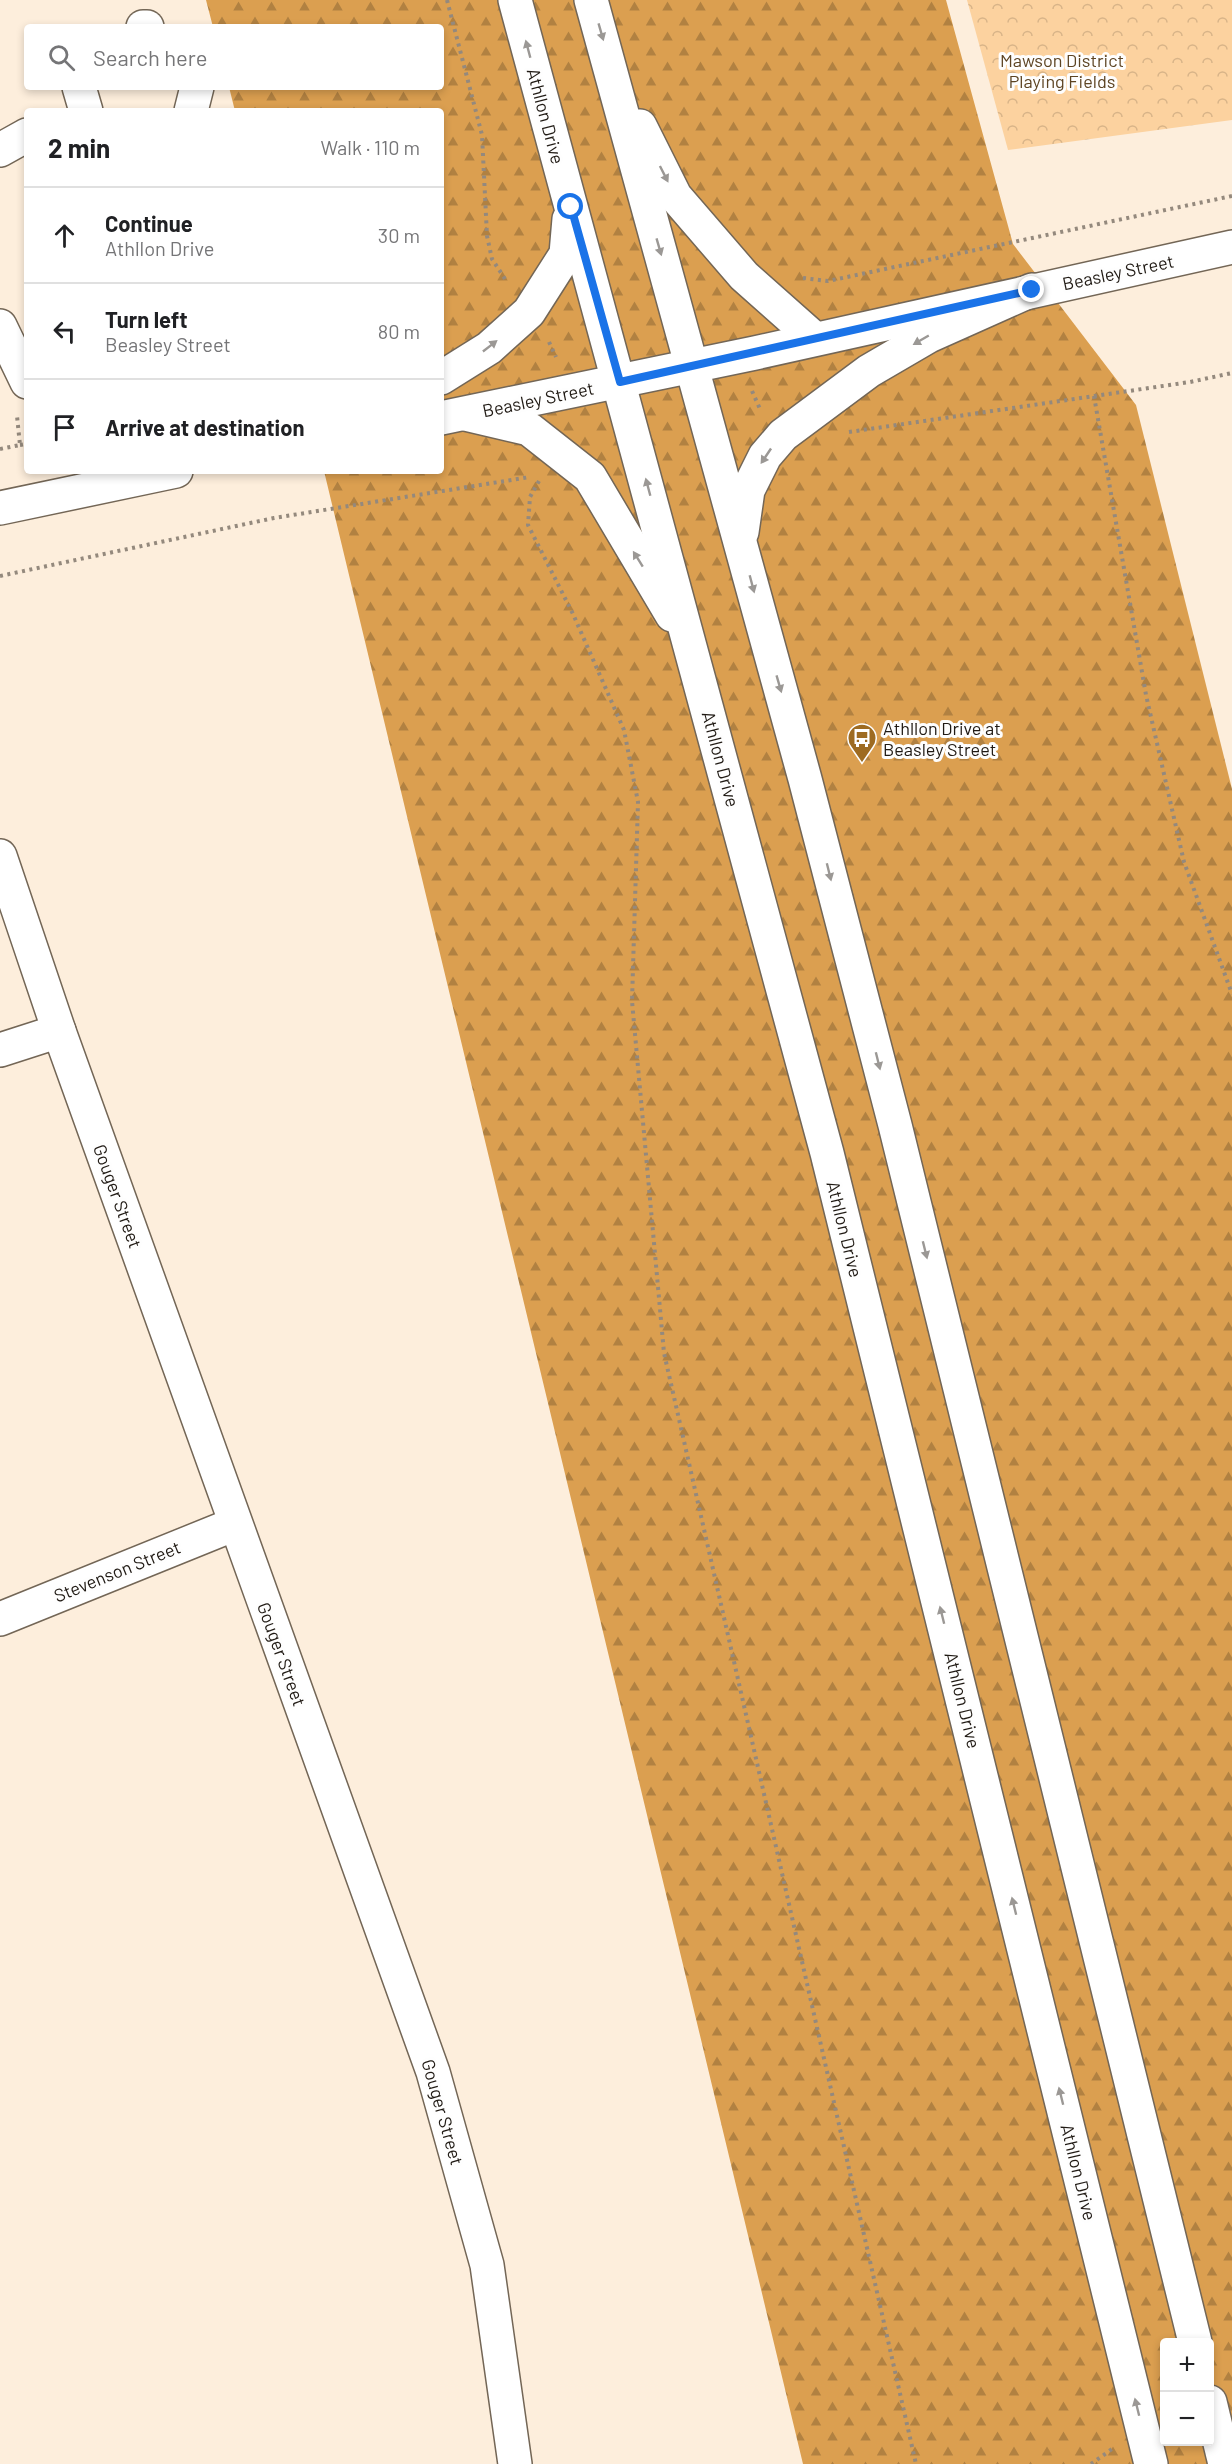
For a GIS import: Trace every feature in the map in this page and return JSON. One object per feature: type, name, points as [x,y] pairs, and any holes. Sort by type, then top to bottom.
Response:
[{"type":"main road","name":"Athllon Drive","points":[[515,0],[691,645],[826,1153],[1151,2464]]},
{"type":"main road","points":[[591,0],[806,779],[895,1125],[1194,2338]]},
{"type":"main road","points":[[610,65],[675,196],[744,276],[815,339]]},
{"type":"main road","points":[[192,108],[196,90]]},
{"type":"main road","points":[[0,150],[24,137]]},
{"type":"main road","points":[[444,376],[489,348],[529,312],[566,254],[571,207]]},
{"type":"main road","name":"Beasley Street","points":[[453,416],[620,382],[1232,247]]},
{"type":"main road","points":[[740,542],[748,490],[765,456],[783,435],[869,371],[919,341],[1032,290]]},
{"type":"main road","points":[[0,326],[24,376]]},
{"type":"main road","points":[[453,416],[529,429],[590,477],[691,645]]},
{"type":"main road","points":[[0,508],[76,481],[146,474]]},
{"type":"main road","name":"Gouger Street","points":[[0,856],[59,1031],[433,2072],[487,2265],[515,2464]]},
{"type":"main road","points":[[0,1050],[59,1031]]},
{"type":"main road","name":"Stevenson Street","points":[[0,1619],[235,1524]]},
{"type":"main road","points":[[1214,2421],[1225,2464]]},
{"type":"path","points":[[447,0],[482,135],[488,236],[492,259],[512,290]]},
{"type":"path","points":[[795,273],[804,278],[828,281],[1232,196]]},
{"type":"path","points":[[842,433],[1232,373]]},
{"type":"path","points":[[1094,396],[1146,695],[1184,862],[1232,994]]},
{"type":"path","points":[[760,409],[783,435]]},
{"type":"path","points":[[20,445],[24,444]]},
{"type":"path","points":[[0,576],[274,518],[542,475],[530,497],[528,525],[573,614],[624,730],[638,802],[632,1001],[664,1353],[916,2464]]},
{"type":"green space","points":[[206,0],[946,0],[1013,244],[1136,405],[1232,789],[1232,2464],[803,2464],[325,474],[444,474],[444,108],[234,108],[230,90],[444,90],[444,24],[212,24]]},
{"type":"green space","name":"Mawson District Playing Fields","points":[[967,0],[1232,0],[1232,120],[1008,150]]},
{"type":"place","name":"Athllon Drive at Beasley Street","points":[[862,764]]},
{"type":"route","points":[[571,207],[620,382],[1032,290]]}]
